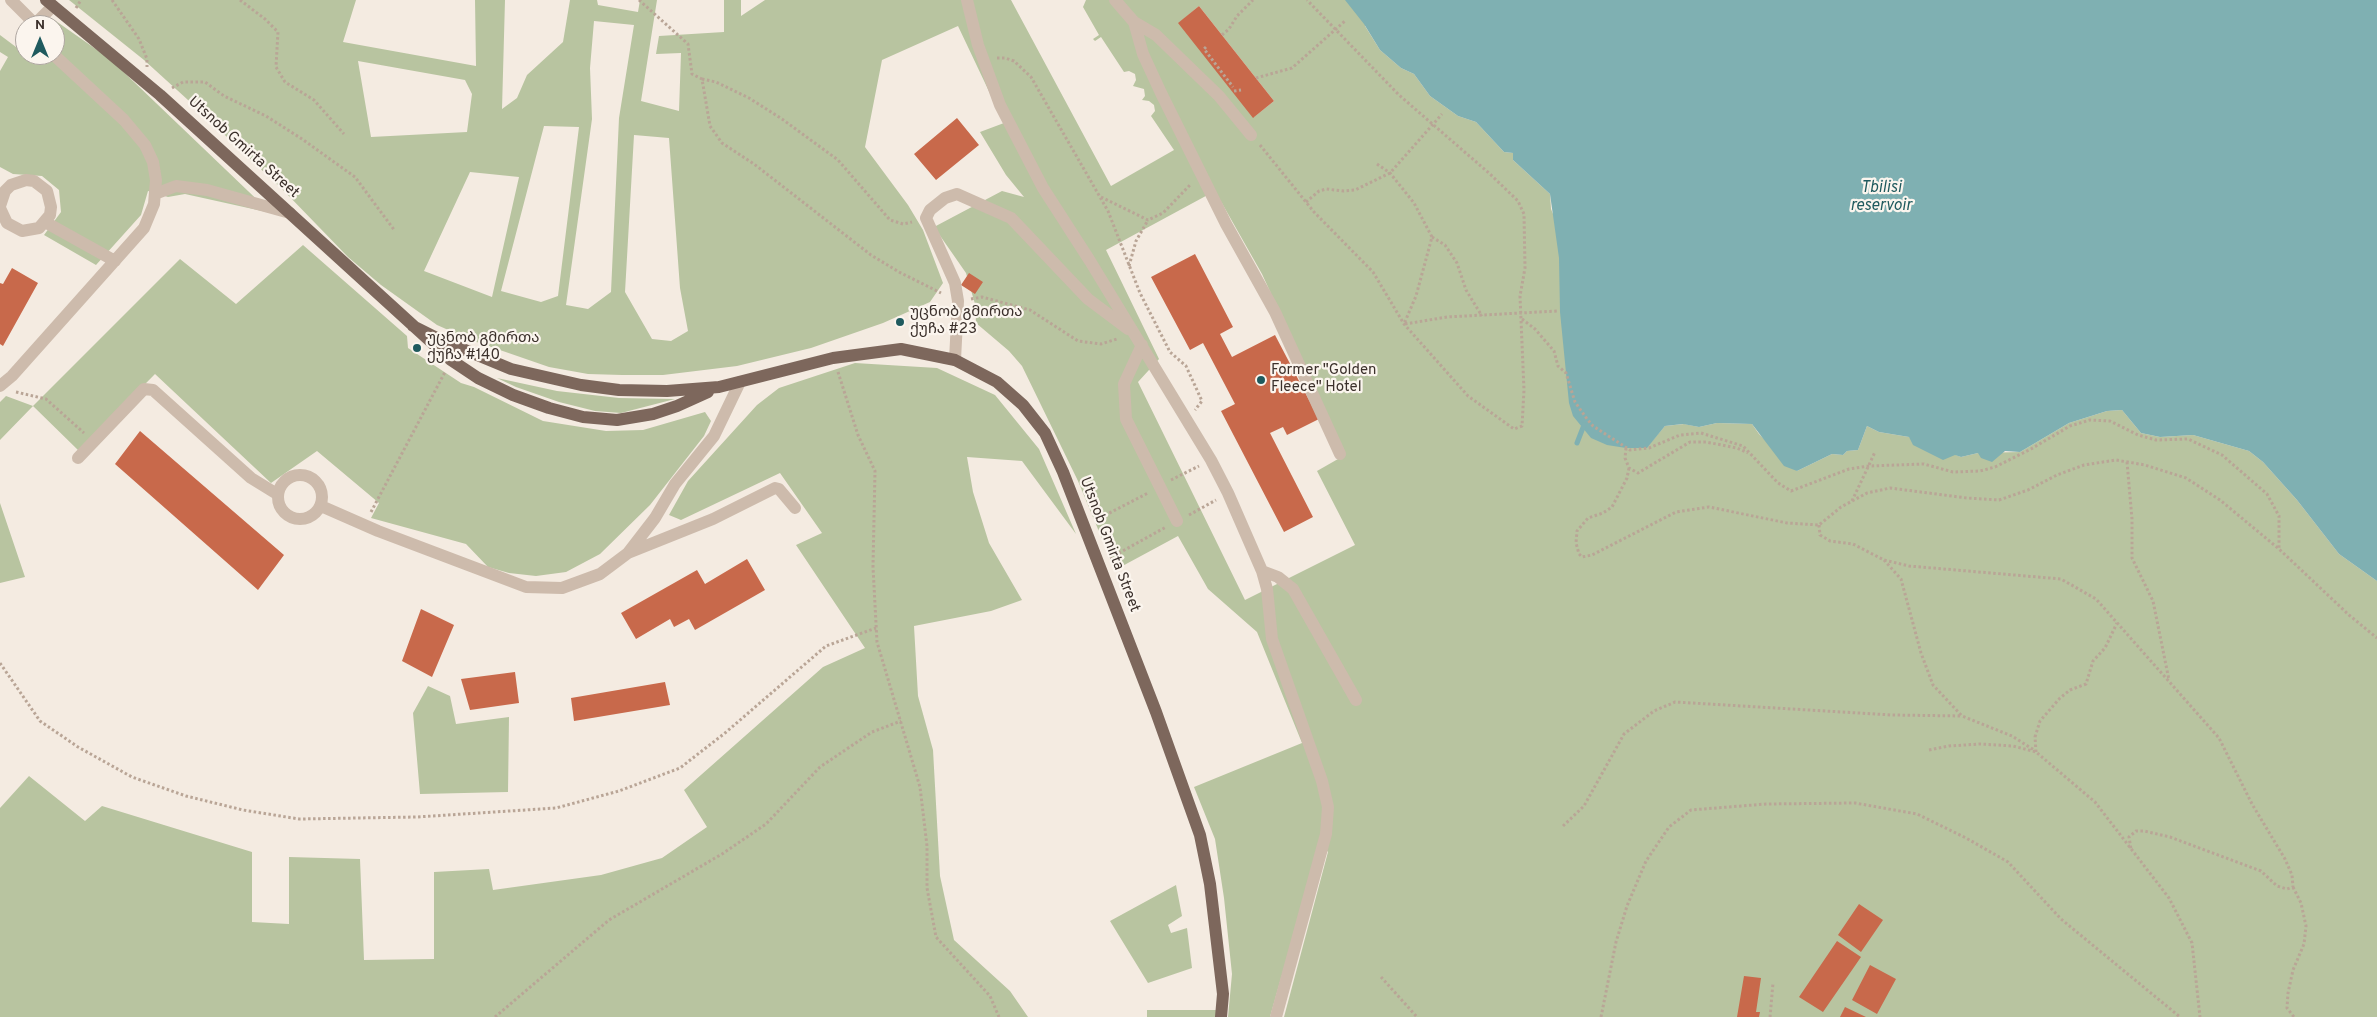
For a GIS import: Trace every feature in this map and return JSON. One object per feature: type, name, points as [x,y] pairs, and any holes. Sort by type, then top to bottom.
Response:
[{"type":"main road","name":"Utsnob Gmirta Street","points":[[50,3],[147,83],[451,360],[478,378],[513,395],[583,417],[617,420],[653,414],[677,406],[719,386]]},
{"type":"main road","name":"Utsnob Gmirta Street","points":[[413,326],[450,344],[511,369],[581,385],[646,392],[719,386],[833,358],[901,349],[955,360],[997,382],[1023,405],[1044,433],[1063,472],[1156,712],[1200,835],[1210,884],[1223,994],[1221,1017]]},
{"type":"street","points":[[11,0],[25,15]]},
{"type":"street","points":[[967,0],[984,62],[1000,105],[1043,188],[1142,345],[1211,460],[1228,493],[1262,571],[1267,589],[1272,638],[1322,781],[1328,807],[1326,834],[1276,1017]]},
{"type":"street","points":[[1116,0],[1134,22],[1156,35],[1219,96],[1252,135]]},
{"type":"street","points":[[41,15],[50,3]]},
{"type":"street","points":[[1134,22],[1144,54],[1199,172],[1275,312],[1340,454]]},
{"type":"street","points":[[5,388],[12,376],[144,228],[154,204],[156,180],[153,162],[145,145],[124,120],[65,65]]},
{"type":"street","points":[[26,180],[34,182],[47,191],[51,207],[45,222],[39,228],[22,231],[7,223],[0,207],[5,191],[5,182],[26,180]]},
{"type":"street","points":[[155,194],[176,186],[207,190],[290,213]]},
{"type":"street","points":[[955,360],[958,301],[955,283],[926,218],[930,210],[945,198],[957,194],[1011,218],[1088,299],[1134,333]]},
{"type":"street","points":[[45,222],[114,261]]},
{"type":"street","points":[[1142,345],[1124,384],[1126,419],[1178,521]]},
{"type":"street","points":[[628,553],[655,518],[675,484],[714,436],[740,382]]},
{"type":"street","points":[[78,458],[144,390],[152,390],[251,478],[277,494]]},
{"type":"street","points":[[306,475],[313,479],[322,491],[321,506],[317,512],[305,519],[290,518],[280,508],[277,494],[284,481],[290,476],[306,475]]},
{"type":"street","points":[[321,506],[364,525],[526,587],[562,588],[600,574],[628,553],[712,519],[776,488],[779,488],[795,508]]},
{"type":"street","points":[[1262,571],[1278,577],[1293,589],[1356,700]]},
{"type":"path","points":[[112,0],[142,46],[148,59],[147,83]]},
{"type":"path","points":[[240,0],[265,19],[278,32],[276,68],[285,82],[314,100],[344,134]]},
{"type":"path","points":[[639,0],[688,44],[692,74],[702,79],[716,82],[749,98],[838,160],[890,220],[903,224],[926,218]]},
{"type":"path","points":[[1222,35],[1230,29],[1236,16],[1253,0]]},
{"type":"path","points":[[1252,135],[1306,202],[1373,272],[1404,324],[1468,396],[1514,429],[1522,426],[1524,390],[1520,296],[1525,261],[1524,214],[1518,201],[1490,174],[1399,95],[1307,0]]},
{"type":"path","points":[[1256,78],[1292,68],[1345,22]]},
{"type":"path","points":[[1206,47],[1204,49],[1234,90],[1241,90]]},
{"type":"path","points":[[984,62],[1005,58],[1014,61],[1031,76],[1108,211],[1140,293],[1170,352],[1186,366],[1202,401]]},
{"type":"path","points":[[702,79],[710,126],[722,143],[754,164],[870,255],[899,272],[958,301],[982,298],[1030,310],[1078,341],[1101,344],[1134,333]]},
{"type":"path","points":[[160,95],[183,82],[205,82],[224,96],[266,116],[355,177],[395,231]]},
{"type":"path","points":[[1306,202],[1319,191],[1326,189],[1355,190],[1390,173],[1442,114]]},
{"type":"path","points":[[1377,164],[1390,173],[1414,203],[1432,236],[1445,245],[1457,263],[1466,290],[1482,316]]},
{"type":"path","points":[[1129,266],[1136,241],[1148,220],[1163,212],[1181,195],[1199,172]]},
{"type":"path","points":[[1099,196],[1148,220]]},
{"type":"path","points":[[1404,324],[1416,296],[1432,236]]},
{"type":"path","points":[[1404,324],[1426,319],[1557,311]]},
{"type":"path","points":[[1522,319],[1535,329],[1554,351],[1554,357],[1558,366],[1566,373],[1575,402],[1586,419],[1593,426],[1630,450],[1649,448],[1680,436],[1701,433],[1743,446],[1778,483],[1791,492],[1849,470],[1869,466],[1924,464],[1952,472],[1980,471],[2031,449],[2070,426],[2090,420],[2110,421],[2138,436],[2156,440],[2188,439],[2222,455],[2267,494],[2279,516],[2279,549]]},
{"type":"path","points":[[833,358],[858,436],[875,471],[873,567],[877,642],[920,787],[927,846],[927,888],[936,938],[990,996],[999,1017]]},
{"type":"path","points":[[364,525],[451,360]]},
{"type":"path","points":[[5,388],[46,399],[94,441]]},
{"type":"path","points":[[1629,468],[1638,473],[1644,471],[1674,450],[1690,442],[1706,442],[1737,448],[1752,455]]},
{"type":"path","points":[[1626,448],[1625,458],[1629,468],[1627,478],[1612,507],[1603,514],[1588,518],[1577,531],[1576,543],[1579,554],[1582,556],[1592,555],[1676,512],[1709,507],[1787,523],[1819,526],[1841,507],[1867,493],[1890,488],[1999,500],[2028,490],[2057,475],[2084,465],[2116,460],[2145,465],[2186,478],[2220,500],[2279,549],[2377,638]]},
{"type":"path","points":[[1852,501],[1875,452]]},
{"type":"path","points":[[2127,462],[2132,519],[2132,558],[2153,601],[2169,680]]},
{"type":"path","points":[[1113,557],[1203,507]]},
{"type":"path","points":[[1098,519],[1104,516]]},
{"type":"path","points":[[1819,526],[1820,534],[1830,541],[1853,544],[1884,560],[1909,566],[2061,579],[2096,599],[2219,738],[2252,804],[2285,859],[2292,875],[2293,887],[2301,903],[2306,926],[2304,944],[2293,970],[2288,993],[2287,1008],[2294,1017]]},
{"type":"path","points":[[1884,560],[1900,579],[1921,653],[1933,686],[1962,716]]},
{"type":"path","points":[[2036,752],[2035,737],[2040,721],[2060,698],[2070,690],[2086,684],[2093,661],[2105,648],[2117,623]]},
{"type":"path","points":[[0,663],[40,721],[78,747],[132,777],[196,798],[243,810],[299,819],[408,817],[556,808],[619,791],[680,768],[725,733],[826,646],[876,628]]},
{"type":"path","points":[[1563,826],[1584,806],[1624,734],[1654,711],[1675,702],[1892,715],[1962,716],[2012,736],[2036,752],[2095,802],[2169,898],[2192,943],[2200,1017]]},
{"type":"path","points":[[495,1017],[608,920],[722,854],[766,824],[820,768],[872,732],[901,721]]},
{"type":"path","points":[[1929,750],[1949,746],[1980,744],[2013,746],[2036,752]]},
{"type":"path","points":[[1601,1017],[1616,942],[1627,906],[1646,861],[1669,827],[1690,810],[1766,804],[1855,803],[1916,814],[1966,838],[2008,862],[2061,919],[2180,1017]]},
{"type":"path","points":[[2131,849],[2129,837],[2136,831],[2170,837],[2261,871],[2277,886],[2286,889],[2293,887]]},
{"type":"path","points":[[1381,977],[1417,1017]]},
{"type":"path","points":[[1770,1017],[1774,983]]},
{"type":"green space","points":[[69,0],[356,0],[343,42],[476,66],[475,0],[505,0],[502,109],[517,98],[527,75],[563,42],[570,0],[597,0],[598,5],[638,12],[640,0],[657,0],[641,101],[679,111],[681,53],[656,54],[659,36],[724,32],[724,0],[741,0],[741,16],[765,0],[1011,0],[1111,186],[1174,150],[1151,116],[1155,111],[1154,105],[1149,101],[1142,100],[1145,96],[1144,89],[1133,86],[1136,80],[1135,74],[1129,71],[1124,72],[1101,37],[1095,41],[1093,39],[1099,35],[1083,7],[1086,0],[1381,0],[1365,26],[1380,50],[1401,68],[1414,74],[1430,96],[1458,116],[1476,122],[1504,152],[1513,153],[1513,160],[1550,194],[1551,209],[1647,447],[1665,426],[1684,424],[1699,427],[1717,423],[1752,424],[1759,434],[1797,471],[1832,454],[1843,455],[1847,451],[1858,450],[1867,426],[1879,432],[1909,437],[1961,457],[1978,453],[2020,452],[2069,423],[2107,411],[2122,410],[2141,433],[2160,437],[2193,435],[2249,451],[2263,462],[2297,500],[2339,554],[2377,581],[2377,1017],[1284,1017],[1328,852],[1320,841],[1270,1017],[1228,1017],[1232,974],[1224,898],[1215,839],[1194,787],[1302,743],[1257,632],[1208,589],[1178,536],[1115,570],[1078,481],[1022,366],[1009,351],[976,323],[975,304],[966,273],[934,227],[1002,191],[1024,197],[1006,175],[980,132],[1004,123],[958,26],[882,60],[865,147],[908,205],[923,230],[943,283],[930,302],[883,323],[811,348],[737,366],[663,375],[588,374],[549,367],[471,340],[437,325],[381,285],[348,257],[285,192],[144,60]],"holes":[[[1199,6],[1274,101],[1254,117],[1179,23]],[[594,21],[634,25],[619,118],[611,292],[588,309],[566,305],[592,119],[590,68]],[[358,61],[465,80],[472,94],[467,132],[371,137]],[[544,126],[579,127],[558,296],[541,302],[501,291]],[[634,135],[669,138],[680,288],[688,331],[671,341],[652,339],[625,292]],[[470,172],[519,177],[492,297],[424,271]],[[1215,191],[1262,274],[1345,455],[1317,471],[1355,545],[1245,600],[1138,382],[1159,359],[1106,250]]]},
{"type":"green space","points":[[65,27],[110,59],[271,213],[185,194],[168,197],[148,191],[141,215],[96,265],[44,235],[61,212],[59,190],[42,176],[13,174],[0,167],[0,71],[8,57],[0,52],[0,35],[15,46],[15,65],[65,65]]},
{"type":"green space","points":[[303,245],[407,336],[408,348],[461,383],[474,387],[543,421],[606,431],[643,430],[705,412],[711,421],[704,436],[650,505],[600,554],[566,572],[536,576],[509,573],[488,567],[466,544],[371,518],[379,503],[317,451],[271,483],[155,374],[79,451],[33,406],[180,259],[236,304]]},
{"type":"green space","points":[[855,363],[937,368],[995,395],[1039,449],[1076,534],[1022,461],[967,457],[973,492],[989,543],[1022,600],[991,611],[914,626],[918,696],[933,750],[940,876],[954,940],[1010,991],[1028,1017],[0,1017],[0,808],[29,776],[85,821],[102,806],[252,852],[252,922],[289,924],[289,857],[360,859],[364,960],[434,959],[434,872],[489,869],[493,890],[601,875],[662,858],[707,827],[684,790],[823,667],[865,648],[796,545],[822,533],[780,473],[681,520],[669,515],[688,481],[757,405],[779,388]]},
{"type":"green space","points":[[497,378],[557,391],[619,398],[675,399],[621,413],[595,411],[559,402],[516,387]]},
{"type":"green space","points":[[6,396],[33,406],[0,440],[0,402]]},
{"type":"green space","points":[[0,503],[25,577],[0,583]]},
{"type":"green space","points":[[428,686],[450,696],[456,724],[509,717],[508,792],[420,794],[413,713]]},
{"type":"green space","points":[[1176,885],[1182,916],[1168,925],[1171,933],[1187,928],[1192,968],[1148,983],[1110,921]]},
{"type":"green space","points":[[1147,1010],[1217,1010],[1216,1017],[1147,1017]]},
{"type":"water","name":"Tbilisi reservoir","points":[[1345,0],[2377,0],[2377,581],[2339,554],[2297,500],[2263,462],[2249,451],[2193,435],[2160,437],[2141,433],[2122,410],[2107,411],[2069,423],[2020,452],[2005,451],[1992,462],[1981,458],[1978,453],[1961,457],[1955,455],[1943,460],[1913,445],[1909,437],[1879,432],[1867,426],[1858,450],[1847,451],[1843,455],[1832,454],[1797,471],[1784,466],[1752,424],[1717,423],[1699,427],[1683,424],[1665,426],[1647,448],[1626,448],[1607,445],[1591,438],[1573,416],[1569,403],[1560,312],[1559,258],[1550,194],[1513,160],[1513,153],[1504,152],[1476,122],[1458,116],[1430,96],[1414,74],[1401,68],[1380,50],[1364,24]]},
{"type":"building","points":[[1199,6],[1274,101],[1253,118],[1178,23]]},
{"type":"building","points":[[957,118],[979,145],[936,180],[914,154]]},
{"type":"building","name":"Former \"Golden Fleece\" Hotel","points":[[1195,254],[1233,327],[1220,334],[1232,357],[1275,335],[1319,419],[1287,435],[1283,427],[1270,433],[1313,517],[1284,532],[1221,411],[1235,404],[1203,343],[1190,350],[1151,277]]},
{"type":"building","points":[[12,268],[38,283],[3,346],[0,344],[0,283],[3,284]]},
{"type":"building","points":[[969,273],[983,282],[975,294],[961,285]]},
{"type":"building","points":[[140,431],[284,555],[258,590],[115,464]]},
{"type":"building","points":[[747,559],[765,590],[695,630],[689,619],[674,627],[670,619],[636,639],[621,613],[697,570],[705,584]]},
{"type":"building","points":[[421,609],[454,625],[432,677],[402,661]]},
{"type":"building","points":[[515,672],[519,703],[470,710],[461,679]]},
{"type":"building","points":[[665,682],[670,705],[574,721],[571,698]]},
{"type":"building","points":[[1859,904],[1883,920],[1861,952],[1838,935]]},
{"type":"building","points":[[1837,941],[1861,957],[1823,1012],[1799,997]]},
{"type":"building","points":[[1870,965],[1896,979],[1877,1014],[1852,1000]]},
{"type":"building","points":[[1744,976],[1761,978],[1756,1012],[1760,1012],[1759,1017],[1737,1017]]},
{"type":"building","points":[[1845,1007],[1866,1017],[1840,1017]]},
{"type":"waterway","points":[[1577,443],[1584,425]]},
{"type":"place","name":"უცნობ გმირთა ქუჩა #23","points":[[900,322]]},
{"type":"place","name":"უცნობ გმირთა ქუჩა #140","points":[[417,348]]},
{"type":"place","name":"Former \"Golden Fleece\" Hotel","points":[[1261,380]]}]
